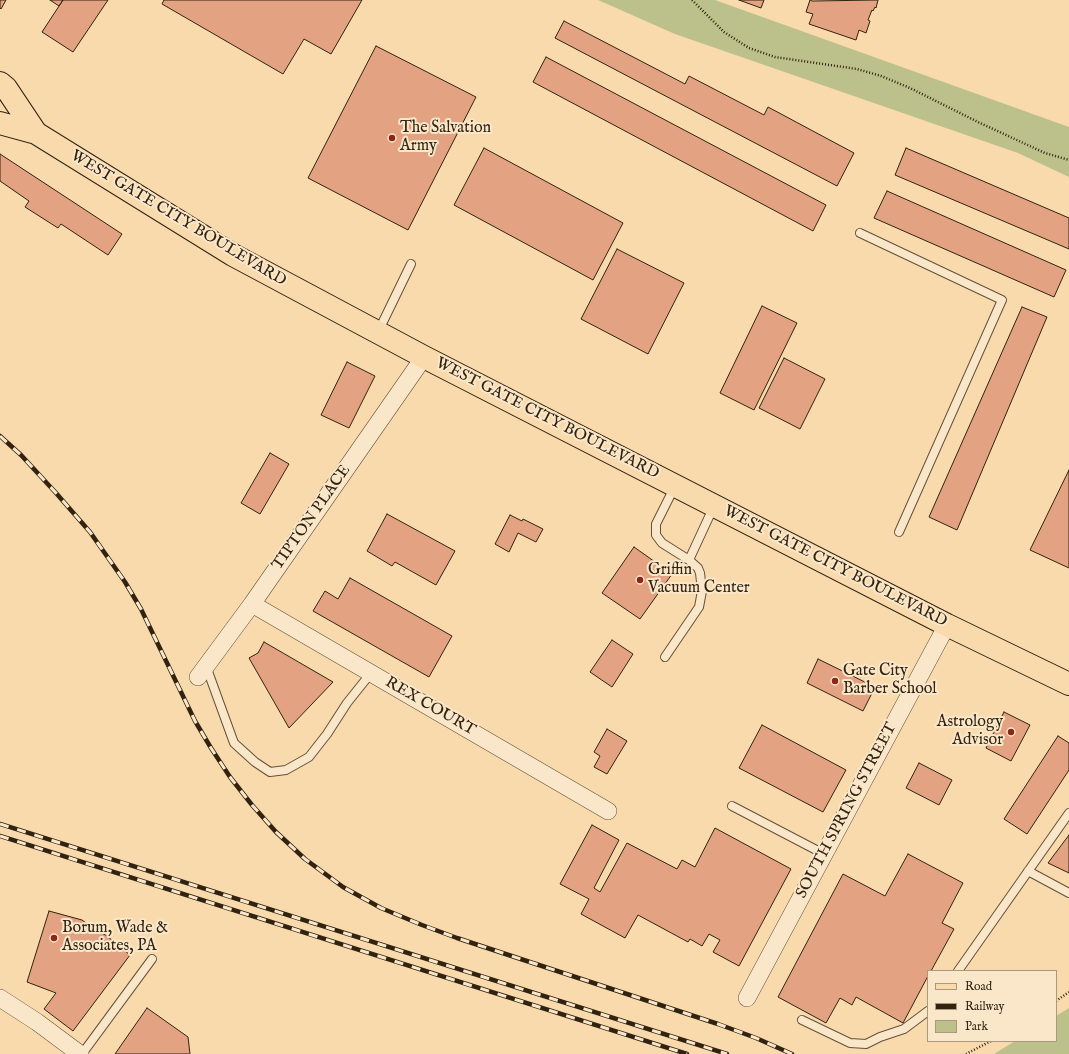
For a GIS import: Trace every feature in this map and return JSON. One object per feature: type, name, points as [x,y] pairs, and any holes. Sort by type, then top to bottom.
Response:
[{"type":"main road","name":"WEST GATE CITY BOULEVARD","points":[[0,83],[6,88],[36,133]]},
{"type":"main road","name":"WEST GATE CITY BOULEVARD","points":[[0,123],[36,133],[233,256],[424,357],[947,625],[1069,684]]},
{"type":"street","name":"TIPTON PLACE","points":[[202,671],[252,604],[424,357]]},
{"type":"street","name":"REX COURT","points":[[252,604],[608,811]]},
{"type":"street","name":"SOUTH SPRING STREET","points":[[747,998],[947,625]]},
{"type":"street","points":[[0,998],[37,1022],[81,1054]]},
{"type":"lane","points":[[860,233],[1002,300],[900,532]]},
{"type":"lane","points":[[378,332],[411,264]]},
{"type":"lane","points":[[665,657],[699,606],[702,591],[698,568],[689,560],[662,543],[656,535],[656,524],[676,486]]},
{"type":"lane","points":[[689,560],[715,506]]},
{"type":"lane","points":[[202,671],[234,743],[255,762],[270,772],[286,770],[309,757],[370,673]]},
{"type":"lane","points":[[732,806],[824,854]]},
{"type":"lane","points":[[959,970],[1069,813]]},
{"type":"lane","points":[[1028,871],[1069,893]]},
{"type":"lane","points":[[81,1054],[152,959]]},
{"type":"lane","points":[[802,1020],[850,1043],[866,1044],[880,1037],[904,1029],[927,1012]]},
{"type":"path","points":[[692,0],[724,32],[749,48],[775,57],[858,69],[881,76],[910,88],[1045,153],[1069,160]]},
{"type":"path","points":[[1057,1000],[1069,992]]},
{"type":"path","points":[[966,1054],[989,1042]]},
{"type":"green space","points":[[598,0],[715,0],[1069,127],[1069,177],[1018,153],[675,34]]},
{"type":"green space","points":[[1069,1008],[1069,1054],[994,1054],[1013,1042],[1057,1042],[1057,1015]]},
{"type":"building","points":[[0,0],[6,0],[1,9],[0,8]]},
{"type":"building","points":[[50,0],[63,0],[59,6]]},
{"type":"building","points":[[63,0],[108,0],[73,52],[42,32]]},
{"type":"building","points":[[164,0],[362,0],[331,54],[304,39],[283,74],[162,4]]},
{"type":"building","points":[[739,0],[764,0],[761,8]]},
{"type":"building","points":[[810,0],[878,0],[876,8],[875,7],[873,11],[872,10],[868,20],[870,21],[866,33],[859,30],[856,40],[809,24],[813,14],[806,12]]},
{"type":"building","points":[[564,21],[685,84],[689,76],[764,115],[768,107],[854,153],[837,186],[555,38]]},
{"type":"building","name":"The Salvation Army","points":[[376,46],[476,97],[408,230],[308,178]]},
{"type":"building","points":[[546,57],[826,205],[813,231],[533,82]]},
{"type":"building","points":[[484,148],[623,223],[593,280],[454,205]]},
{"type":"building","points":[[906,148],[1069,218],[1069,249],[895,175]]},
{"type":"building","points":[[0,154],[122,234],[108,255],[61,224],[58,228],[25,207],[29,201],[0,181]]},
{"type":"building","points":[[887,191],[1066,270],[1054,297],[874,218]]},
{"type":"building","points":[[617,249],[684,283],[648,354],[581,319]]},
{"type":"building","points":[[762,306],[797,323],[754,410],[720,393]]},
{"type":"building","points":[[1022,307],[1047,317],[957,530],[929,517]]},
{"type":"building","points":[[784,358],[825,379],[800,429],[759,408]]},
{"type":"building","points":[[347,362],[375,376],[349,428],[321,415]]},
{"type":"building","points":[[270,453],[289,464],[260,514],[241,503]]},
{"type":"building","points":[[1069,470],[1069,568],[1030,550]]},
{"type":"building","points":[[387,514],[455,551],[436,585],[395,562],[392,566],[367,551]]},
{"type":"building","points":[[510,515],[522,521],[523,519],[543,529],[536,542],[518,533],[509,552],[495,544]]},
{"type":"building","points":[[634,547],[672,574],[640,619],[602,593]]},
{"type":"building","points":[[350,578],[452,636],[429,677],[313,611],[325,591],[338,599]]},
{"type":"building","points":[[612,640],[633,654],[612,687],[590,672]]},
{"type":"building","points":[[264,642],[333,682],[289,728],[249,658],[258,653]]},
{"type":"building","points":[[818,659],[875,687],[863,711],[807,683]]},
{"type":"building","points":[[1004,712],[1030,725],[1011,761],[986,748]]},
{"type":"building","points":[[762,725],[846,770],[823,812],[739,768]]},
{"type":"building","points":[[607,729],[627,741],[607,774],[594,767],[600,756],[594,752]]},
{"type":"building","points":[[1058,736],[1069,743],[1069,770],[1027,834],[1004,819]]},
{"type":"building","points":[[919,763],[952,780],[939,805],[906,788]]},
{"type":"building","points":[[592,825],[619,840],[594,888],[600,892],[627,843],[677,869],[682,860],[695,867],[715,828],[791,869],[739,966],[713,952],[720,940],[709,934],[702,946],[690,939],[688,942],[638,915],[625,938],[581,914],[589,899],[560,884]]},
{"type":"building","points":[[1069,835],[1069,873],[1048,863]]},
{"type":"building","points":[[908,854],[963,883],[942,923],[954,929],[932,970],[927,970],[927,978],[903,1023],[856,997],[852,1005],[840,998],[826,1023],[778,997],[843,874],[885,896]]},
{"type":"building","points":[[49,911],[82,920],[107,936],[130,955],[73,1031],[44,1009],[56,993],[27,982]]},
{"type":"building","points":[[147,1008],[188,1037],[190,1054],[115,1054]]},
{"type":"railway","points":[[0,436],[21,455],[90,532],[125,582],[141,609],[195,721],[230,777],[276,832],[305,859],[343,887],[381,908],[422,925],[457,938],[718,1024],[756,1038],[792,1054]]},
{"type":"railway","points":[[0,824],[727,1054]]},
{"type":"railway","points":[[0,836],[687,1054]]},
{"type":"place","name":"The Salvation Army","points":[[392,138]]},
{"type":"place","name":"Griffin Vacuum Center","points":[[640,580]]},
{"type":"place","name":"Gate City Barber School","points":[[835,681]]},
{"type":"place","name":"Astrology Advisor","points":[[1011,732]]},
{"type":"place","name":"Borum, Wade & Associates, PA","points":[[54,938]]}]
